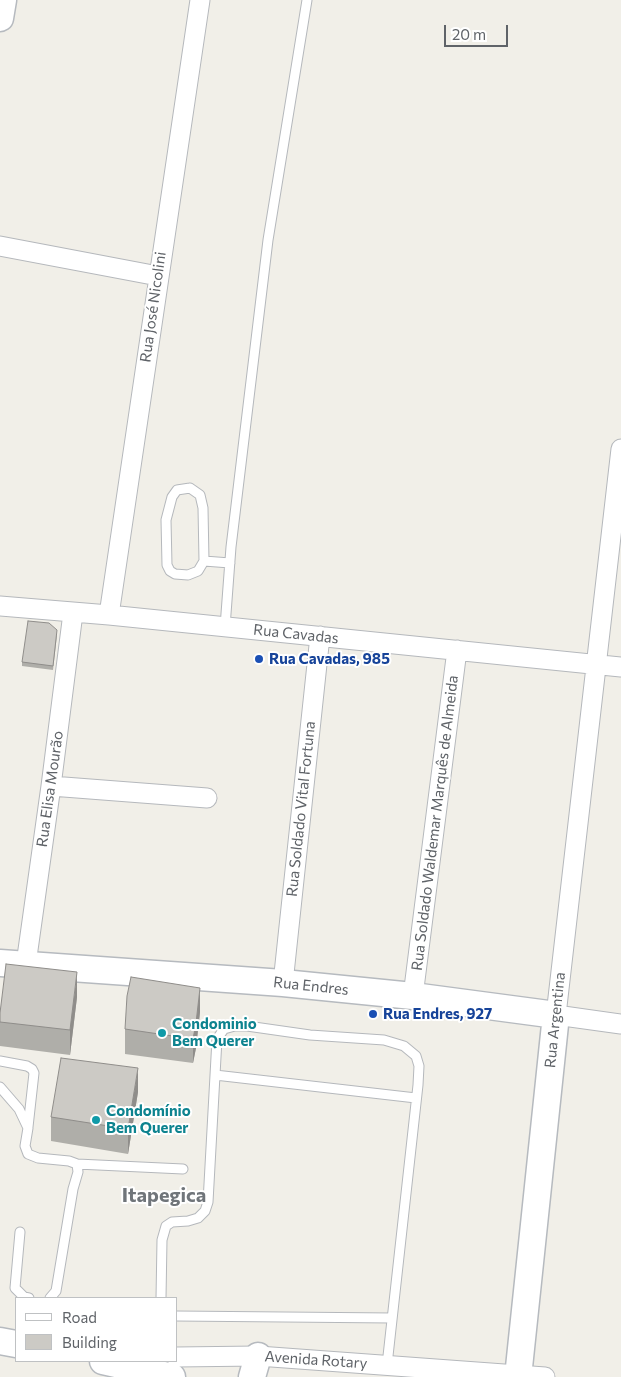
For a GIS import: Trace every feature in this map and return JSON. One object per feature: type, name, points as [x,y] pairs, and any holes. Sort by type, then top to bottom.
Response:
[{"type":"street","points":[[0,18],[3,0]]},
{"type":"street","name":"Rua José Nicolini","points":[[109,615],[200,0]]},
{"type":"street","points":[[0,246],[158,276]]},
{"type":"street","name":"Rua Argentina","points":[[518,1375],[556,1015],[621,449]]},
{"type":"street","name":"Rua Cavadas","points":[[0,606],[109,615],[621,667]]},
{"type":"street","name":"Rua Elisa Mourão","points":[[26,964],[73,612]]},
{"type":"street","name":"Rua Soldado Vital Fortuna","points":[[283,982],[320,636]]},
{"type":"street","name":"Rua Soldado Waldemar Marquês de Almeida","points":[[413,996],[457,650]]},
{"type":"street","points":[[51,786],[207,798]]},
{"type":"street","name":"Rua Endres","points":[[0,964],[26,964],[283,982],[413,996],[621,1024]]},
{"type":"street","points":[[0,1341],[15,1344]]},
{"type":"street","name":"Avenida Rotary","points":[[178,1357],[255,1366],[387,1365],[545,1377]]},
{"type":"street","points":[[121,1362],[172,1377]]},
{"type":"lane","points":[[225,627],[230,563],[268,240],[307,0]]},
{"type":"lane","points":[[190,488],[200,495],[203,508],[204,561],[198,571],[188,575],[175,574],[170,571],[167,565],[166,520],[172,497],[178,490],[190,488]]},
{"type":"lane","points":[[204,561],[230,563]]},
{"type":"lane","points":[[161,1297],[162,1240],[166,1226],[172,1222],[198,1218],[205,1211],[208,1202],[217,1039],[224,1029],[235,1026],[384,1040],[404,1046],[416,1056],[419,1066],[387,1365]]},
{"type":"lane","points":[[0,1061],[27,1066],[34,1073],[25,1146],[28,1154],[38,1158],[69,1161],[77,1164],[183,1169]]},
{"type":"lane","points":[[215,1075],[416,1098]]},
{"type":"lane","points":[[0,1087],[19,1109],[28,1128]]},
{"type":"lane","points":[[51,1297],[56,1291],[73,1189],[78,1172],[77,1164]]},
{"type":"lane","points":[[20,1232],[15,1288],[24,1297]]},
{"type":"lane","points":[[178,1316],[392,1318]]},
{"type":"building","points":[[28,621],[49,623],[57,630],[53,666],[22,662]]},
{"type":"building","points":[[6,964],[77,972],[70,1030],[0,1022]]},
{"type":"building","points":[[131,977],[200,988],[193,1039],[125,1029],[127,996]]},
{"type":"building","points":[[61,1058],[138,1068],[128,1129],[51,1117]]},
{"type":"place","name":"Rua Cavadas, 985","points":[[259,659]]},
{"type":"place","name":"Rua Endres, 927","points":[[373,1014]]},
{"type":"place","name":"Condominio Bem Querer","points":[[162,1033]]},
{"type":"place","name":"Condomínio Bem Querer","points":[[96,1120]]},
{"type":"district","name":"Itapegica","points":[[164,1195]]}]
